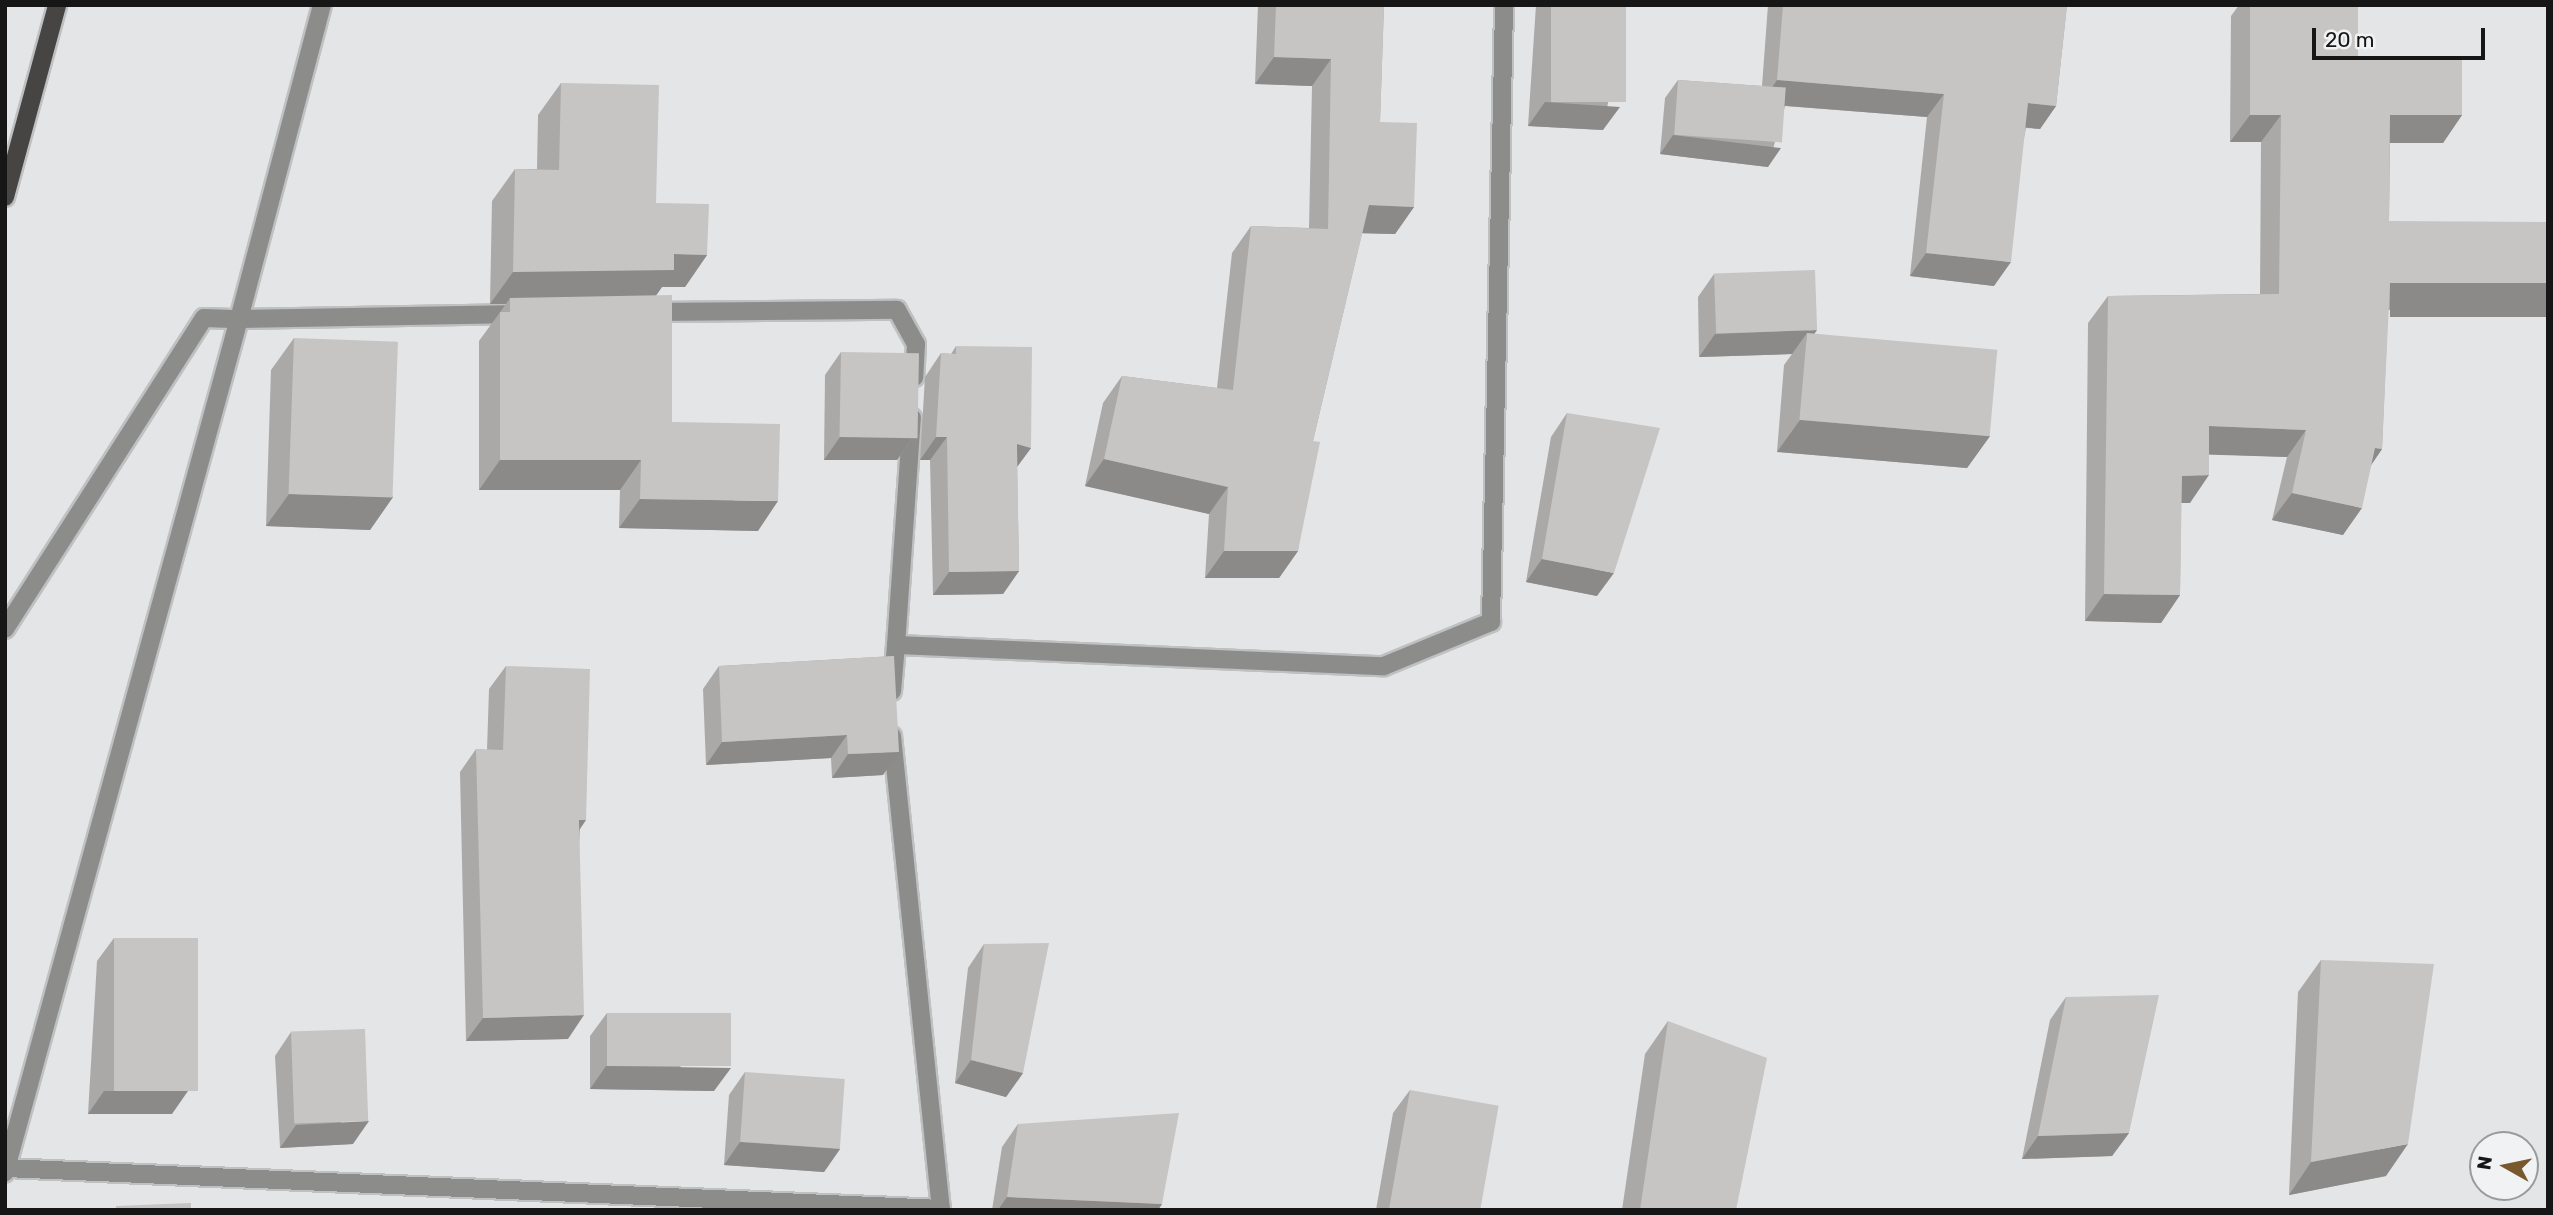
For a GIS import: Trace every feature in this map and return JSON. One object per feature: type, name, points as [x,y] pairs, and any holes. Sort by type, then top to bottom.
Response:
[{"type":"main road","points":[[5,197],[57,5]]},
{"type":"street","points":[[322,5],[6,1170],[941,1209],[890,717],[916,344],[897,310],[633,313]]},
{"type":"street","points":[[897,645],[1384,667],[1490,622],[1504,5]]},
{"type":"street","points":[[5,629],[204,318],[536,313]]},
{"type":"building","points":[[1276,5],[1384,5],[1380,122],[1417,123],[1414,207],[1369,205],[1313,441],[1320,442],[1298,551],[1224,551],[1228,487],[1104,459],[1122,376],[1233,390],[1251,226],[1328,229],[1331,59],[1274,57]]},
{"type":"building","points":[[1551,5],[1626,5],[1626,102],[1551,102]]},
{"type":"building","points":[[1783,5],[2067,5],[2056,106],[2028,103],[2011,262],[1926,253],[1944,94],[1777,80]]},
{"type":"building","points":[[2250,5],[2358,5],[2358,57],[2462,57],[2462,115],[2390,115],[2389,221],[2548,222],[2548,283],[2390,283],[2382,449],[2375,448],[2362,508],[2292,493],[2306,430],[2209,426],[2209,475],[2182,476],[2180,595],[2104,594],[2108,296],[2279,294],[2281,115],[2250,115]]},
{"type":"building","points":[[1678,80],[1786,88],[1782,142],[1674,135]]},
{"type":"building","points":[[561,83],[659,85],[656,203],[709,204],[707,255],[674,254],[674,270],[513,272],[515,169],[559,170]]},
{"type":"building","points":[[1815,270],[1817,330],[1716,333],[1714,274]]},
{"type":"building","points":[[672,295],[672,422],[780,424],[778,501],[640,499],[641,460],[500,460],[500,312],[510,312],[510,298]]},
{"type":"building","points":[[1807,333],[1997,350],[1990,436],[1799,420]]},
{"type":"building","points":[[294,338],[398,342],[392,498],[289,494]]},
{"type":"building","points":[[956,346],[1032,347],[1031,448],[1017,444],[1019,571],[949,572],[947,437],[936,437],[941,353],[956,354]]},
{"type":"building","points":[[841,352],[919,353],[918,438],[840,437]]},
{"type":"building","points":[[1567,413],[1660,428],[1614,573],[1542,559]]},
{"type":"building","points":[[894,656],[899,752],[848,754],[847,735],[722,742],[719,666]]},
{"type":"building","points":[[506,666],[590,669],[586,820],[579,820],[584,1015],[483,1018],[476,749],[503,750]]},
{"type":"building","points":[[114,938],[198,938],[198,1091],[114,1091]]},
{"type":"building","points":[[1049,943],[1023,1073],[971,1060],[984,944]]},
{"type":"building","points":[[2321,960],[2434,964],[2408,1144],[2311,1162]]},
{"type":"building","points":[[2159,995],[2129,1133],[2038,1136],[2066,997]]},
{"type":"building","points":[[607,1013],[731,1013],[731,1066],[607,1066]]},
{"type":"building","points":[[1668,1021],[1767,1058],[1736,1210],[1640,1210]]},
{"type":"building","points":[[365,1029],[368,1121],[294,1124],[291,1032]]},
{"type":"building","points":[[745,1072],[845,1079],[840,1149],[740,1142]]},
{"type":"building","points":[[1410,1090],[1499,1106],[1480,1210],[1389,1210]]},
{"type":"building","points":[[1179,1113],[1162,1204],[1007,1197],[1018,1124]]},
{"type":"building","points":[[191,1203],[191,1210],[116,1210],[116,1206]]}]
